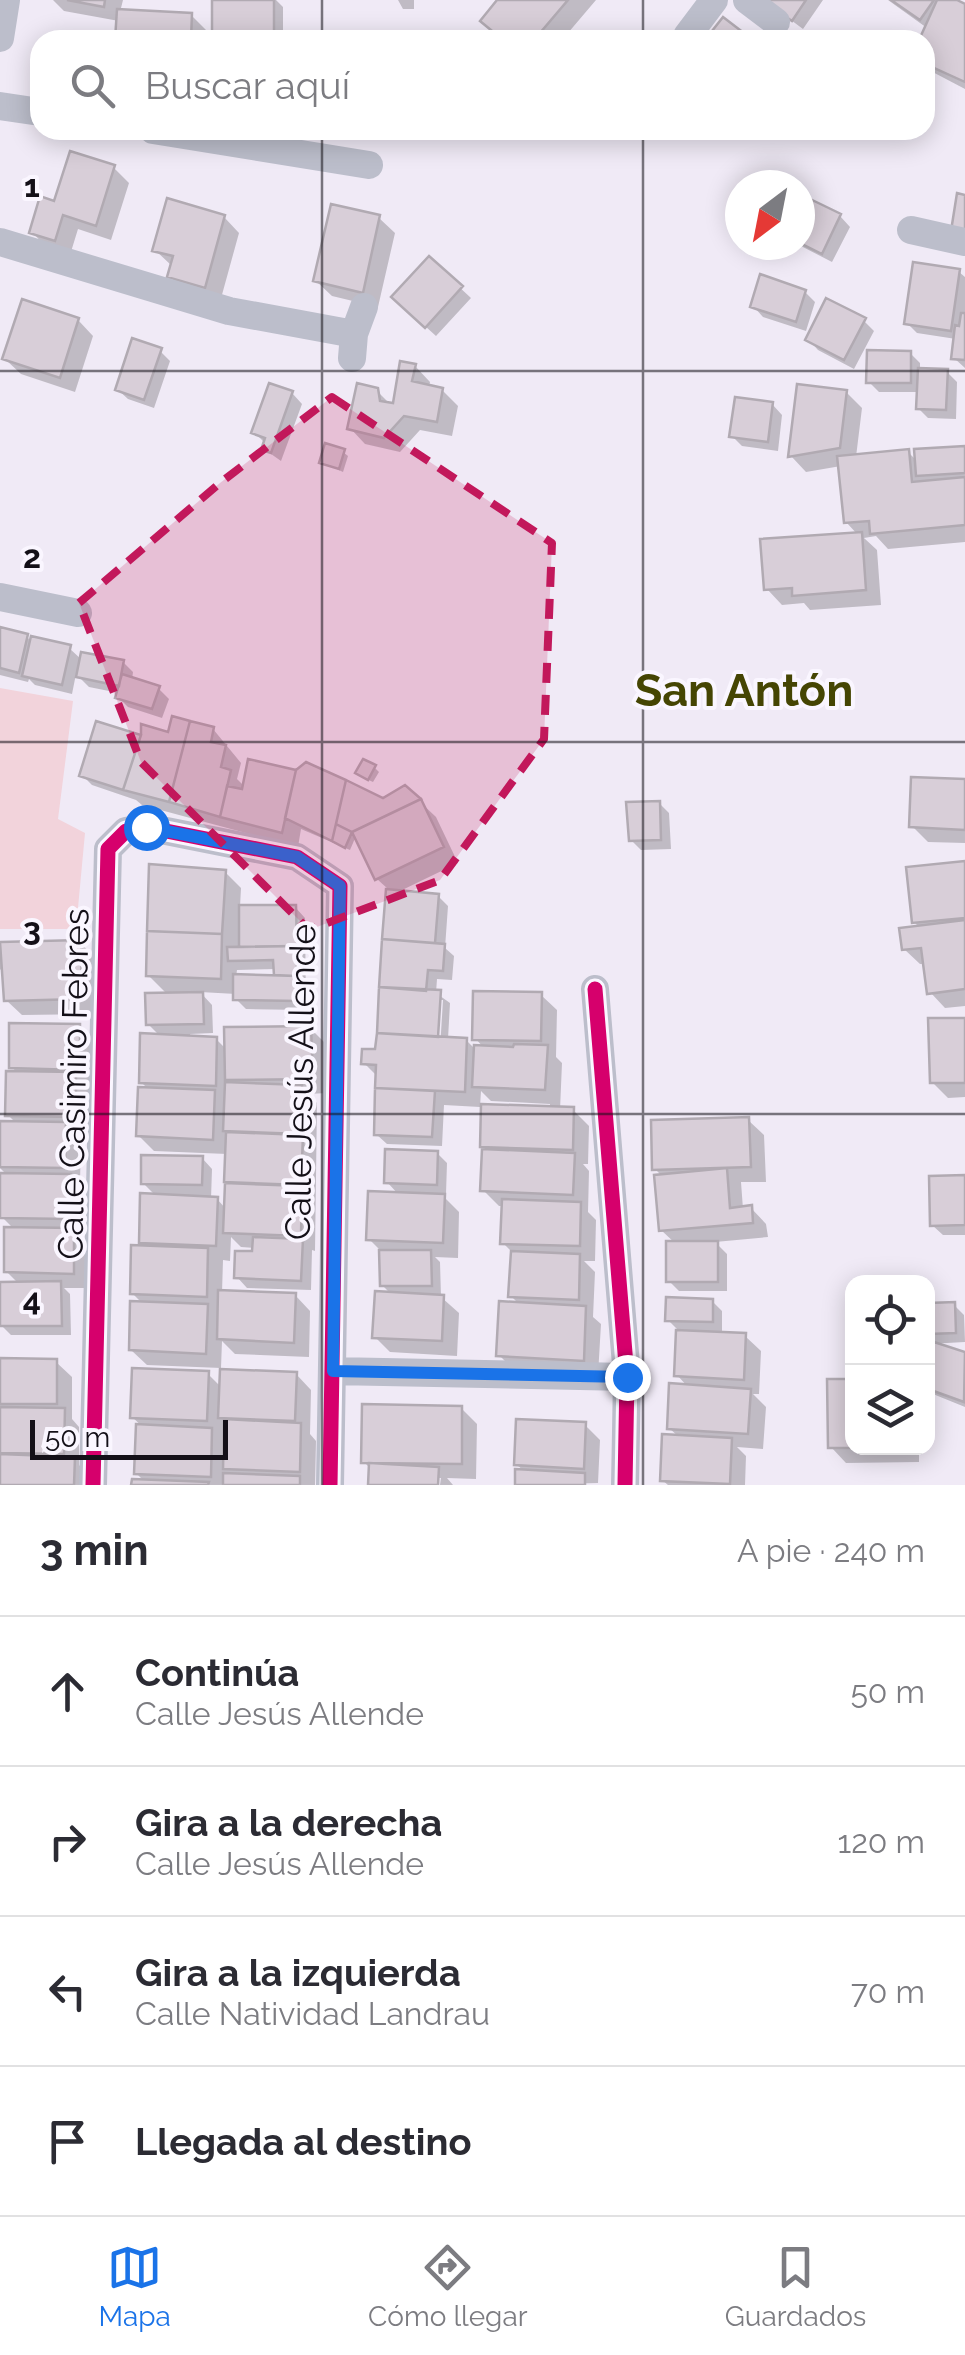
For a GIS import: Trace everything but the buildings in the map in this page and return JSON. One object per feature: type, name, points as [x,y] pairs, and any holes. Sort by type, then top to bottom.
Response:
[{"type":"street","points":[[0,38],[6,0]]},
{"type":"street","points":[[691,30],[714,0]]},
{"type":"street","points":[[747,0],[776,22]]},
{"type":"street","points":[[0,106],[30,110]]},
{"type":"street","points":[[216,140],[369,164]]},
{"type":"street","points":[[911,230],[965,242]]},
{"type":"street","points":[[0,242],[228,311],[356,333]]},
{"type":"street","points":[[0,598],[78,613]]},
{"type":"street","name":"Calle Jesús Allende","points":[[146,827],[297,857],[340,886],[330,1485]]},
{"type":"street","name":"Calle Casimiro Febres","points":[[94,1485],[108,849],[126,830],[146,827]]},
{"type":"street","points":[[594,989],[627,1377],[625,1485]]},
{"type":"street","points":[[333,1371],[627,1377]]},
{"type":"highlighted area","points":[[332,397],[552,543],[544,739],[440,880],[309,930],[141,762],[79,603],[220,483]]},
{"type":"shaded area","points":[[0,688],[73,701],[58,819],[85,833],[76,929],[0,929]]},
{"type":"cycle path","points":[[93,1485],[108,849],[126,831],[146,827],[297,857],[340,886],[330,1485]]},
{"type":"cycle path","points":[[595,989],[627,1377],[625,1485]]},
{"type":"district","name":"San Antón","points":[[744,690]]},
{"type":"route","points":[[146,827],[297,857],[340,886],[333,1371],[627,1377]]}]
